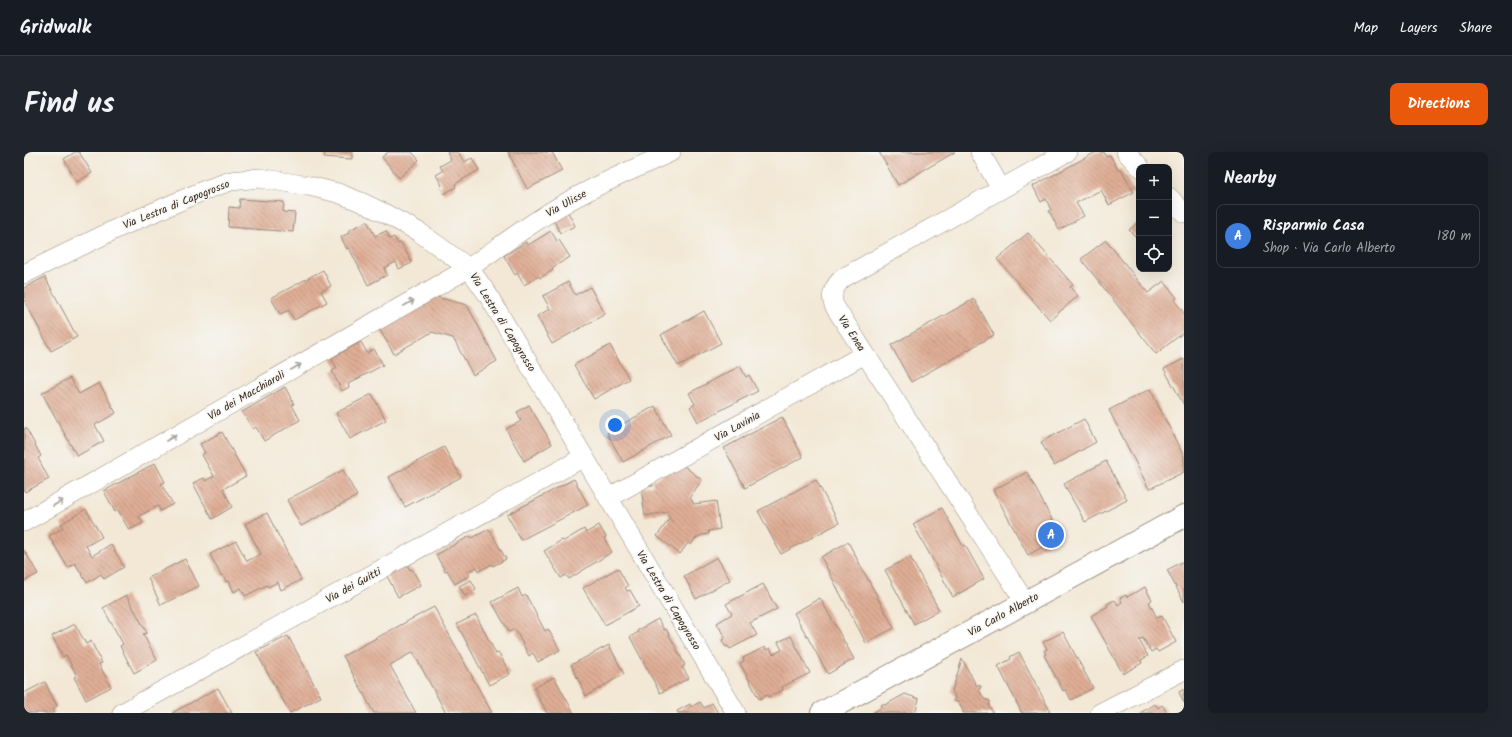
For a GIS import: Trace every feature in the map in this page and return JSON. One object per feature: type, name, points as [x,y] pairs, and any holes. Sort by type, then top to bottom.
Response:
[{"type":"street","name":"Via Ulisse","points":[[469,268],[528,226],[563,204],[609,180],[671,152]]},
{"type":"street","points":[[980,152],[1001,189]]},
{"type":"street","name":"Via Enea","points":[[1026,602],[865,354],[833,302],[833,292],[836,285],[843,278],[1067,152]]},
{"type":"street","points":[[1126,152],[1137,164]]},
{"type":"street","name":"Via Lestra di Capogrosso","points":[[24,274],[120,227],[205,190],[239,179],[260,178],[323,189],[347,196],[397,219],[469,268],[496,308],[736,713]]},
{"type":"street","points":[[1172,200],[1184,212]]},
{"type":"street","name":"Via dei Macchiaroli","points":[[24,522],[469,268]]},
{"type":"street","name":"Via Lavinia","points":[[608,498],[865,354]]},
{"type":"street","name":"Via dei Guitti","points":[[122,713],[584,457]]},
{"type":"street","name":"Via Carlo Alberto","points":[[822,713],[1184,516]]},
{"type":"street","points":[[1100,713],[1184,670]]},
{"type":"building","points":[[75,152],[79,152],[92,173],[77,182],[64,159]]},
{"type":"building","points":[[325,152],[352,152],[352,159],[324,157]]},
{"type":"building","points":[[388,152],[412,152],[419,160],[399,178],[382,157]]},
{"type":"building","points":[[447,152],[458,152],[464,162],[472,158],[479,170],[455,184],[456,187],[444,194],[440,187],[442,185],[436,175],[443,171],[440,166],[451,160]]},
{"type":"building","points":[[508,152],[552,152],[562,171],[527,189]]},
{"type":"building","points":[[879,152],[955,152],[898,185]]},
{"type":"building","points":[[1096,152],[1104,152],[1106,157],[1110,155],[1118,170],[1121,169],[1134,192],[1109,205],[1101,190],[1076,203],[1084,216],[1059,230],[1049,211],[1051,210],[1046,199],[1041,202],[1033,186]]},
{"type":"building","points":[[240,199],[284,202],[283,212],[295,213],[293,232],[228,227],[229,207],[239,208]]},
{"type":"building","points":[[568,212],[575,226],[560,233],[553,219]]},
{"type":"building","points":[[367,221],[375,236],[386,231],[390,239],[394,237],[398,244],[401,243],[412,263],[399,269],[396,262],[384,268],[387,275],[368,285],[349,248],[347,249],[341,237],[349,233],[348,231]]},
{"type":"building","points":[[1136,224],[1136,237],[1129,230]]},
{"type":"building","points":[[551,231],[570,257],[552,268],[553,270],[540,278],[539,276],[524,285],[517,273],[515,275],[504,256],[526,242],[528,245]]},
{"type":"building","points":[[1028,233],[1073,285],[1070,287],[1078,296],[1050,320],[997,259]]},
{"type":"building","points":[[1106,240],[1148,293],[1164,281],[1177,298],[1174,300],[1184,313],[1184,332],[1156,354],[1081,259]]},
{"type":"building","points":[[323,270],[331,286],[321,291],[327,302],[294,320],[289,310],[280,314],[271,298]]},
{"type":"building","points":[[45,277],[77,337],[51,351],[24,300],[24,288]]},
{"type":"building","points":[[568,282],[575,295],[590,287],[605,314],[552,344],[537,316],[550,309],[543,296]]},
{"type":"building","points":[[433,296],[467,305],[497,361],[473,375],[453,338],[432,332],[394,354],[378,327]]},
{"type":"building","points":[[974,299],[994,335],[911,382],[891,345]]},
{"type":"building","points":[[704,311],[721,343],[678,366],[661,335]]},
{"type":"building","points":[[361,342],[367,353],[374,349],[383,365],[348,384],[349,387],[342,391],[332,371],[337,368],[331,358]]},
{"type":"building","points":[[610,345],[629,379],[594,399],[574,365]]},
{"type":"building","points":[[1184,359],[1184,405],[1164,369]]},
{"type":"building","points":[[740,366],[746,377],[749,375],[758,391],[698,422],[690,407],[695,404],[689,393]]},
{"type":"building","points":[[70,378],[79,394],[99,383],[116,413],[95,425],[104,441],[77,456],[42,393]]},
{"type":"building","points":[[285,387],[300,420],[264,441],[256,427],[253,429],[242,412]]},
{"type":"building","points":[[1150,389],[1184,457],[1184,472],[1149,489],[1109,410]]},
{"type":"building","points":[[372,394],[386,420],[350,439],[336,413]]},
{"type":"building","points":[[529,405],[552,444],[524,461],[506,429],[521,421],[517,412]]},
{"type":"building","points":[[655,406],[671,435],[623,462],[607,433]]},
{"type":"building","points":[[782,417],[803,457],[745,488],[724,448]]},
{"type":"building","points":[[1084,419],[1096,442],[1054,466],[1041,442]]},
{"type":"building","points":[[26,428],[41,456],[38,458],[49,479],[25,492],[24,429]]},
{"type":"building","points":[[222,432],[246,476],[223,489],[232,507],[212,519],[193,483],[204,478],[205,481],[214,476],[202,455],[205,453],[200,444]]},
{"type":"building","points":[[444,447],[461,477],[405,507],[389,477]]},
{"type":"building","points":[[1106,461],[1127,500],[1085,522],[1064,484]]},
{"type":"building","points":[[155,463],[165,482],[161,484],[173,504],[160,511],[158,506],[139,516],[143,523],[129,530],[118,510],[115,512],[104,491]]},
{"type":"building","points":[[680,463],[702,480],[690,497],[694,504],[716,501],[720,529],[708,531],[709,534],[696,538],[691,545],[688,543],[680,554],[657,536],[670,518],[667,512],[645,516],[641,487],[653,486],[652,481],[669,471],[672,473]]},
{"type":"building","points":[[343,470],[357,496],[301,526],[287,500]]},
{"type":"building","points":[[1027,472],[1061,537],[1028,555],[993,490]]},
{"type":"building","points":[[574,479],[588,505],[521,540],[507,515]]},
{"type":"building","points":[[816,480],[839,523],[781,554],[758,511]]},
{"type":"building","points":[[942,508],[963,546],[965,545],[984,579],[953,597],[913,524]]},
{"type":"building","points":[[86,509],[102,537],[86,546],[92,556],[111,544],[124,567],[104,579],[101,574],[87,583],[75,563],[68,568],[49,536],[63,528],[61,524]]},
{"type":"building","points":[[267,513],[301,580],[281,590],[278,582],[268,587],[267,585],[245,596],[241,588],[234,592],[229,581],[226,582],[223,575],[221,576],[210,554],[236,541],[247,561],[261,554],[245,524]]},
{"type":"building","points":[[599,525],[612,552],[569,579],[566,575],[561,578],[544,551],[584,529],[586,533]]},
{"type":"building","points":[[489,529],[506,559],[479,571],[477,567],[467,572],[470,575],[455,584],[447,570],[445,571],[436,555],[470,536],[472,538]]},
{"type":"building","points":[[848,542],[894,628],[866,643],[821,557]]},
{"type":"building","points":[[24,550],[38,574],[24,581]]},
{"type":"building","points":[[717,557],[730,580],[696,599],[684,576]]},
{"type":"building","points":[[910,557],[939,610],[914,624],[885,570]]},
{"type":"building","points":[[185,559],[199,586],[161,605],[148,578]]},
{"type":"building","points":[[405,561],[410,570],[412,569],[421,585],[398,597],[385,572]]},
{"type":"building","points":[[1184,561],[1184,602],[1167,570]]},
{"type":"building","points":[[618,568],[628,586],[625,588],[627,591],[630,590],[639,606],[605,625],[583,588]]},
{"type":"building","points":[[471,580],[476,589],[465,596],[459,586]]},
{"type":"building","points":[[763,584],[777,609],[750,623],[757,635],[730,649],[728,646],[726,647],[722,640],[725,638],[717,623],[732,614],[726,604]]},
{"type":"building","points":[[1145,587],[1152,600],[1149,602],[1157,618],[1162,616],[1176,642],[1158,652],[1156,649],[1151,652],[1143,638],[1139,640],[1148,656],[1141,660],[1142,663],[1123,674],[1091,616],[1115,600],[1118,605],[1122,602],[1120,598],[1126,595],[1127,597]]},
{"type":"building","points":[[518,588],[522,597],[526,595],[545,631],[548,629],[560,650],[538,662],[533,653],[529,656],[515,629],[509,632],[492,602]]},
{"type":"building","points":[[126,595],[147,633],[143,634],[157,660],[134,673],[120,646],[123,644],[103,608]]},
{"type":"building","points":[[820,598],[854,659],[828,674],[794,613]]},
{"type":"building","points":[[434,607],[492,713],[446,713],[413,652],[390,665],[416,713],[374,713],[343,656]]},
{"type":"building","points":[[476,615],[496,654],[499,653],[510,674],[489,685],[457,624]]},
{"type":"building","points":[[658,619],[664,630],[666,629],[685,665],[682,667],[689,678],[660,693],[630,637],[637,633],[638,630]]},
{"type":"building","points":[[75,624],[86,644],[91,641],[102,663],[99,664],[111,687],[86,700],[74,677],[77,676],[66,655],[63,657],[52,636]]},
{"type":"building","points":[[1063,632],[1093,688],[1071,700],[1066,690],[1063,691],[1044,655],[1046,654],[1044,651],[1047,649],[1043,642]]},
{"type":"building","points":[[288,636],[321,697],[290,713],[256,652]]},
{"type":"building","points":[[791,636],[810,673],[782,687],[783,690],[768,697],[767,695],[759,699],[740,663],[744,661],[743,658],[765,647],[766,650],[770,648],[773,654],[782,650],[778,642]]},
{"type":"building","points":[[609,645],[624,674],[586,696],[571,665]]},
{"type":"building","points":[[1019,652],[1050,711],[1047,713],[1022,713],[998,666],[1011,659],[1010,657]]},
{"type":"building","points":[[962,659],[976,685],[981,686],[979,690],[984,699],[990,701],[989,706],[993,713],[963,713],[958,702],[954,701],[955,696],[952,691]]},
{"type":"building","points":[[554,677],[574,713],[547,713],[534,688]]},
{"type":"building","points":[[45,682],[57,706],[53,709],[55,713],[24,713],[24,693]]},
{"type":"building","points":[[218,688],[232,713],[172,713]]},
{"type":"building","points":[[1184,689],[1184,703],[1179,692]]},
{"type":"building","points":[[905,694],[919,699],[915,713],[872,713],[881,708],[882,704],[885,705]]},
{"type":"building","points":[[700,702],[704,708],[712,703],[718,713],[678,713],[677,711],[690,704],[691,707]]},
{"type":"building","points":[[1155,704],[1158,708],[1162,705],[1167,713],[1140,713]]},
{"type":"place","name":"Risparmio Casa","points":[[1051,535]]}]
